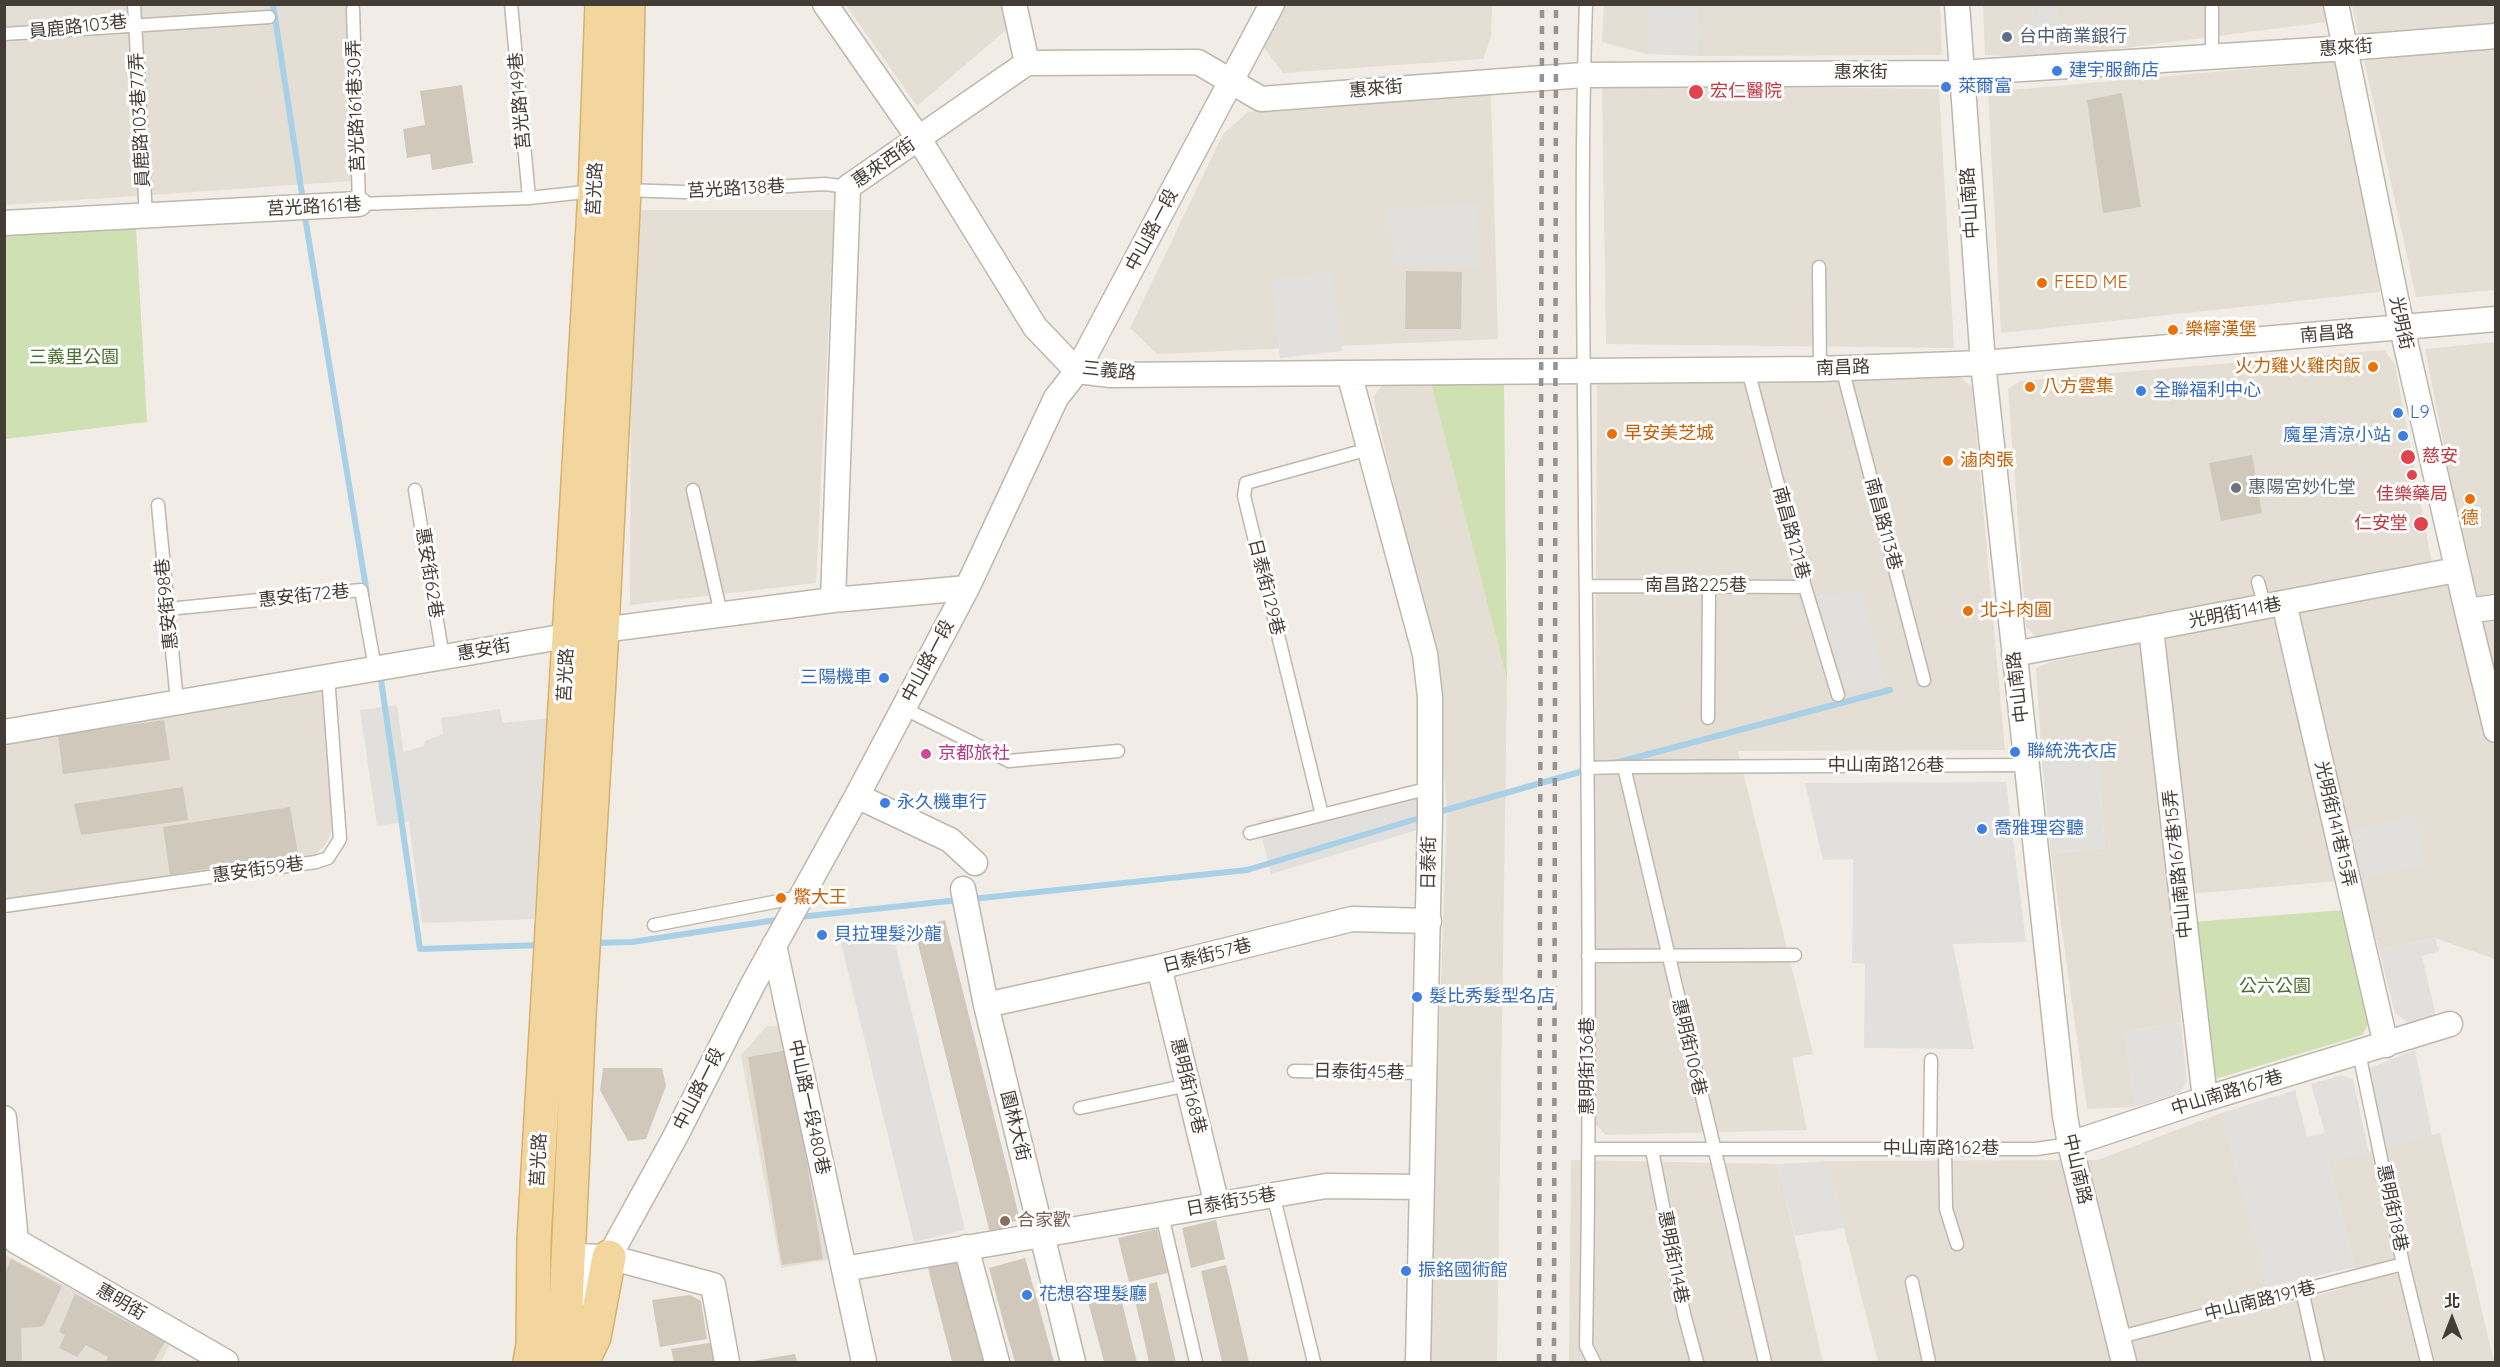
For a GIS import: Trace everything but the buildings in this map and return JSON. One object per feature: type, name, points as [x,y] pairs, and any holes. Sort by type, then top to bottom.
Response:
[{"type":"main road","name":"莒光路","points":[[566,1306],[579,1015],[602,630],[609,190],[602,4]]},
{"type":"main road","name":"莒光路","points":[[540,1357],[534,1239],[568,635],[628,4]]},
{"type":"main road","points":[[582,1362],[594,1337],[609,1257]]},
{"type":"main road","points":[[540,1357],[566,1306]]},
{"type":"street","name":"三義路","points":[[825,4],[919,140],[1035,327],[1077,371],[1111,375],[1584,372]]},
{"type":"street","points":[[1014,4],[1026,63],[1198,62],[1232,80]]},
{"type":"street","name":"中山路一段","points":[[566,1306],[609,1257],[675,1137],[774,945],[857,796],[967,588],[1056,399],[1077,371],[1272,4]]},
{"type":"street","name":"中山南路","points":[[1957,4],[1960,73],[1983,363],[2070,1144],[2116,1338],[2124,1362]]},
{"type":"street","name":"光明街","points":[[2336,4],[2347,48],[2402,328],[2456,570],[2496,730]]},
{"type":"street","name":"惠來街","points":[[1232,80],[1262,99],[1584,75],[1960,73],[2496,36]]},
{"type":"street","name":"惠來西街","points":[[833,600],[848,187],[919,140],[1026,63]]},
{"type":"street","name":"莒光路161巷","points":[[4,223],[358,204]]},
{"type":"street","name":"南昌路","points":[[1584,372],[1831,369],[1983,363],[2496,319]]},
{"type":"street","name":"日泰街","points":[[1349,373],[1425,654],[1430,697],[1429,921],[1418,1362]]},
{"type":"street","name":"光明街141巷","points":[[2014,654],[2456,570]]},
{"type":"street","name":"惠安街","points":[[4,732],[568,635],[833,600],[967,588]]},
{"type":"street","name":"光明街141巷15弄","points":[[2275,605],[2386,1045]]},
{"type":"street","points":[[2466,611],[2496,607]]},
{"type":"street","name":"中山南路167巷15弄","points":[[2151,629],[2205,1099]]},
{"type":"street","points":[[857,796],[950,840],[975,862]]},
{"type":"street","name":"園林大街","points":[[963,889],[986,1005],[1073,1362]]},
{"type":"street","name":"日泰街57巷","points":[[986,1005],[1159,968],[1352,919],[1429,921]]},
{"type":"street","name":"中山路一段480巷","points":[[774,945],[864,1362]]},
{"type":"street","name":"惠明街168巷","points":[[1159,968],[1218,1205]]},
{"type":"street","name":"中山南路167巷","points":[[2070,1144],[2205,1099],[2450,1024]]},
{"type":"street","name":"惠明街","points":[[4,1118],[10,1242],[226,1362]]},
{"type":"street","name":"日泰街35巷","points":[[844,1269],[1326,1186],[1422,1186]]},
{"type":"street","points":[[966,1247],[997,1362]]},
{"type":"street","points":[[569,1256],[609,1257],[713,1285],[727,1362]]},
{"type":"lane","name":"員鹿路103巷","points":[[4,34],[135,25],[134,4]]},
{"type":"lane","name":"莒光路149巷","points":[[511,4],[529,198]]},
{"type":"lane","points":[[1586,4],[1584,372],[1587,768],[1624,767]]},
{"type":"lane","points":[[2212,4],[2212,57]]},
{"type":"lane","name":"莒光路161巷30弄","points":[[353,9],[358,204]]},
{"type":"lane","points":[[135,25],[269,17]]},
{"type":"lane","name":"員鹿路103巷77弄","points":[[135,25],[146,216]]},
{"type":"lane","name":"莒光路138巷","points":[[609,190],[684,192],[825,184],[848,187]]},
{"type":"lane","name":"莒光路161巷","points":[[358,204],[529,198],[609,190]]},
{"type":"lane","name":"南昌路113巷","points":[[1819,267],[1831,369],[1924,680]]},
{"type":"lane","name":"南昌路121巷","points":[[1748,370],[1805,587],[1838,695]]},
{"type":"lane","name":"日泰街129巷","points":[[1322,815],[1244,496],[1246,483],[1370,449]]},
{"type":"lane","name":"惠安街62巷","points":[[415,490],[443,657]]},
{"type":"lane","points":[[693,490],[721,614]]},
{"type":"lane","name":"惠安街98巷","points":[[158,505],[177,702]]},
{"type":"lane","points":[[2258,582],[2275,605]]},
{"type":"lane","name":"南昌路225巷","points":[[1586,586],[1805,587]]},
{"type":"lane","points":[[1708,718],[1709,586]]},
{"type":"lane","name":"惠安街72巷","points":[[168,609],[361,590],[375,668]]},
{"type":"lane","name":"惠安街59巷","points":[[4,906],[316,862],[328,858],[340,839],[328,676]]},
{"type":"lane","points":[[903,708],[1009,761],[1118,751]]},
{"type":"lane","name":"中山南路126巷","points":[[1624,767],[2028,765]]},
{"type":"lane","name":"惠明街106巷","points":[[1624,767],[1765,1362]]},
{"type":"lane","name":"惠明街136巷","points":[[1587,768],[1589,1149],[1586,1346],[1594,1362]]},
{"type":"lane","points":[[1250,832],[1430,788]]},
{"type":"lane","points":[[654,925],[802,896]]},
{"type":"lane","points":[[1588,956],[1795,954]]},
{"type":"lane","name":"惠明街18巷","points":[[2359,1053],[2403,1264],[2427,1362]]},
{"type":"lane","points":[[1930,1150],[1931,1060]]},
{"type":"lane","name":"日泰街45巷","points":[[1294,1071],[1425,1073]]},
{"type":"lane","points":[[1080,1108],[1188,1085]]},
{"type":"lane","name":"中山南路162巷","points":[[1589,1149],[2036,1149],[2070,1144]]},
{"type":"lane","points":[[1945,1149],[1946,1209],[1957,1244]]},
{"type":"lane","name":"惠明街114巷","points":[[1652,1150],[1684,1314],[1697,1362]]},
{"type":"lane","points":[[1273,1194],[1314,1362]]},
{"type":"lane","points":[[1162,1215],[1196,1362]]},
{"type":"lane","name":"中山南路191巷","points":[[2116,1338],[2403,1264]]},
{"type":"lane","points":[[1912,1282],[1929,1362]]},
{"type":"lane","points":[[2302,1290],[2318,1362]]},
{"type":"shaded area","points":[[5,5],[349,5],[351,181],[5,205]]},
{"type":"shaded area","points":[[846,5],[1001,5],[1006,30],[917,106]]},
{"type":"shaded area","points":[[1284,5],[1492,5],[1491,37],[1483,59],[1283,73],[1262,45]]},
{"type":"shaded area","points":[[1604,5],[1647,5],[1647,54],[1602,42]]},
{"type":"shaded area","points":[[1647,5],[1697,5],[1698,56],[1647,54]]},
{"type":"shaded area","points":[[1697,5],[1940,5],[1942,55],[1698,56]]},
{"type":"shaded area","points":[[1983,5],[2032,5],[2038,58],[1985,55]]},
{"type":"shaded area","points":[[2032,5],[2057,5],[2058,38],[2053,38],[2054,57],[2038,58]]},
{"type":"shaded area","points":[[2057,5],[2323,5],[2326,22],[2054,57],[2053,37],[2058,37]]},
{"type":"shaded area","points":[[2352,5],[2495,5],[2495,290],[2416,297]]},
{"type":"shaded area","points":[[2338,61],[2380,292],[2001,333],[1988,92]]},
{"type":"shaded area","points":[[1602,85],[1939,89],[1954,348],[1606,344]]},
{"type":"shaded area","points":[[1475,89],[1491,96],[1498,339],[1157,354],[1130,328],[1223,134],[1248,112]]},
{"type":"shaded area","points":[[1478,205],[1480,266],[1396,266],[1387,207]]},
{"type":"shaded area","points":[[641,210],[834,210],[816,583],[630,605],[631,376]]},
{"type":"shaded area","points":[[1333,272],[1342,351],[1280,358],[1271,279]]},
{"type":"shaded area","points":[[2495,342],[2495,684],[2470,580],[2425,349]]},
{"type":"shaded area","points":[[2384,350],[2395,364],[2432,564],[2039,640],[2026,626],[2008,389],[2020,381]]},
{"type":"shaded area","points":[[1953,371],[1972,387],[2005,750],[1738,751],[1813,1054],[1792,1058],[1807,1130],[1606,1135],[1593,1122],[1597,382]]},
{"type":"shaded area","points":[[1387,380],[1430,380],[1507,680],[1497,1362],[1428,1362],[1447,810],[1436,668],[1373,397]]},
{"type":"shaded area","points":[[2451,579],[2460,598],[2495,751],[2495,959],[2435,938],[2379,950],[2360,879],[2177,895],[2181,1023],[2125,1031],[2135,1107],[2087,1109],[2051,853],[2105,848],[2097,754],[2042,761],[2036,668],[2050,662]]},
{"type":"shaded area","points":[[1862,592],[1886,685],[1846,693],[1816,595]]},
{"type":"shaded area","points":[[321,687],[334,825],[326,844],[313,857],[8,902],[4,880],[4,734]]},
{"type":"shaded area","points":[[397,705],[413,821],[377,826],[360,710]]},
{"type":"shaded area","points":[[500,709],[503,723],[551,718],[534,919],[422,923],[400,753],[424,746],[425,741],[443,734],[441,718]]},
{"type":"shaded area","points":[[2097,753],[2105,848],[2051,853],[2042,761]]},
{"type":"shaded area","points":[[2006,782],[2026,942],[1953,944],[1974,1049],[1864,1048],[1865,964],[1852,963],[1853,859],[1823,860],[1805,783]]},
{"type":"shaded area","points":[[1426,787],[1427,827],[1271,874],[1258,821]]},
{"type":"shaded area","points":[[2416,815],[2425,865],[2360,879],[2347,831]]},
{"type":"shaded area","points":[[891,927],[965,1230],[914,1242],[840,939]]},
{"type":"shaded area","points":[[2435,938],[2439,951],[2422,956],[2436,1016],[2410,1024],[2395,1013],[2379,950]]},
{"type":"shaded area","points":[[2181,1023],[2187,1081],[2180,1093],[2135,1107],[2125,1031]]},
{"type":"shaded area","points":[[767,1026],[784,1027],[831,1259],[781,1268],[741,1055]]},
{"type":"shaded area","points":[[2415,1050],[2432,1135],[2387,1148],[2367,1069]]},
{"type":"shaded area","points":[[2341,1075],[2353,1079],[2369,1153],[2328,1162],[2355,1267],[2267,1287],[2221,1113],[2295,1090],[2307,1137],[2325,1133],[2311,1084]]},
{"type":"shaded area","points":[[2221,1113],[2273,1307],[2341,1289],[2355,1267],[2328,1162],[2440,1133],[2494,1362],[1878,1362],[1827,1161],[2098,1160]]},
{"type":"shaded area","points":[[1571,1160],[1778,1164],[1823,1362],[1569,1362]]},
{"type":"shaded area","points":[[1827,1161],[1844,1228],[1795,1236],[1778,1164]]},
{"type":"shaded area","points":[[4,1254],[171,1341],[161,1362],[5,1362]]},
{"type":"green space","name":"三義里公園","points":[[136,228],[147,422],[5,439],[5,236]]},
{"type":"green space","points":[[1430,380],[1504,380],[1507,680]]},
{"type":"green space","name":"公六公園","points":[[2343,910],[2369,1023],[2362,1035],[2215,1079],[2193,922]]},
{"type":"waterway","points":[[273,4],[303,201]]},
{"type":"waterway","points":[[304,211],[367,594]]},
{"type":"waterway","points":[[380,673],[420,949],[541,945]]},
{"type":"waterway","points":[[1615,763],[1890,690]]},
{"type":"waterway","points":[[1435,813],[1587,770]]},
{"type":"waterway","points":[[972,899],[1247,870],[1426,816]]},
{"type":"waterway","points":[[799,917],[959,900]]},
{"type":"waterway","points":[[593,943],[632,942],[783,919]]},
{"type":"railway","points":[[1539,1362],[1542,4]]},
{"type":"railway","points":[[1554,1362],[1556,4]]},
{"type":"place","name":"台中商業銀行","points":[[2007,37]]},
{"type":"place","name":"建宇服飾店","points":[[2057,71]]},
{"type":"place","name":"萊爾富","points":[[1946,87]]},
{"type":"place","name":"宏仁醫院","points":[[1696,92]]},
{"type":"place","name":"FEED ME","points":[[2042,283]]},
{"type":"place","name":"樂檸漢堡","points":[[2173,330]]},
{"type":"place","name":"火力雞火雞肉飯","points":[[2373,367]]},
{"type":"place","name":"八方雲集","points":[[2030,387]]},
{"type":"place","name":"全聯福利中心","points":[[2141,391]]},
{"type":"place","name":"L9","points":[[2398,413]]},
{"type":"place","name":"早安美芝城","points":[[1612,434]]},
{"type":"place","name":"魔星清涼小站","points":[[2403,436]]},
{"type":"place","name":"慈安","points":[[2408,457]]},
{"type":"place","name":"滷肉張","points":[[1948,461]]},
{"type":"place","name":"佳樂藥局","points":[[2412,475]]},
{"type":"place","name":"惠陽宮妙化堂","points":[[2236,488]]},
{"type":"place","name":"德","points":[[2470,499]]},
{"type":"place","name":"仁安堂","points":[[2421,524]]},
{"type":"place","name":"北斗肉圓","points":[[1968,611]]},
{"type":"place","name":"三陽機車","points":[[884,678]]},
{"type":"place","name":"聯統洗衣店","points":[[2015,752]]},
{"type":"place","name":"京都旅社","points":[[926,754]]},
{"type":"place","name":"永久機車行","points":[[885,803]]},
{"type":"place","name":"喬雅理容聽","points":[[1982,829]]},
{"type":"place","name":"鱉大王","points":[[781,898]]},
{"type":"place","name":"貝拉理髮沙龍","points":[[822,935]]},
{"type":"place","name":"髮比秀髮型名店","points":[[1417,997]]},
{"type":"place","name":"合家歡","points":[[1005,1221]]},
{"type":"place","name":"振銘國術館","points":[[1406,1271]]},
{"type":"place","name":"花想容理髮廳","points":[[1027,1295]]}]
